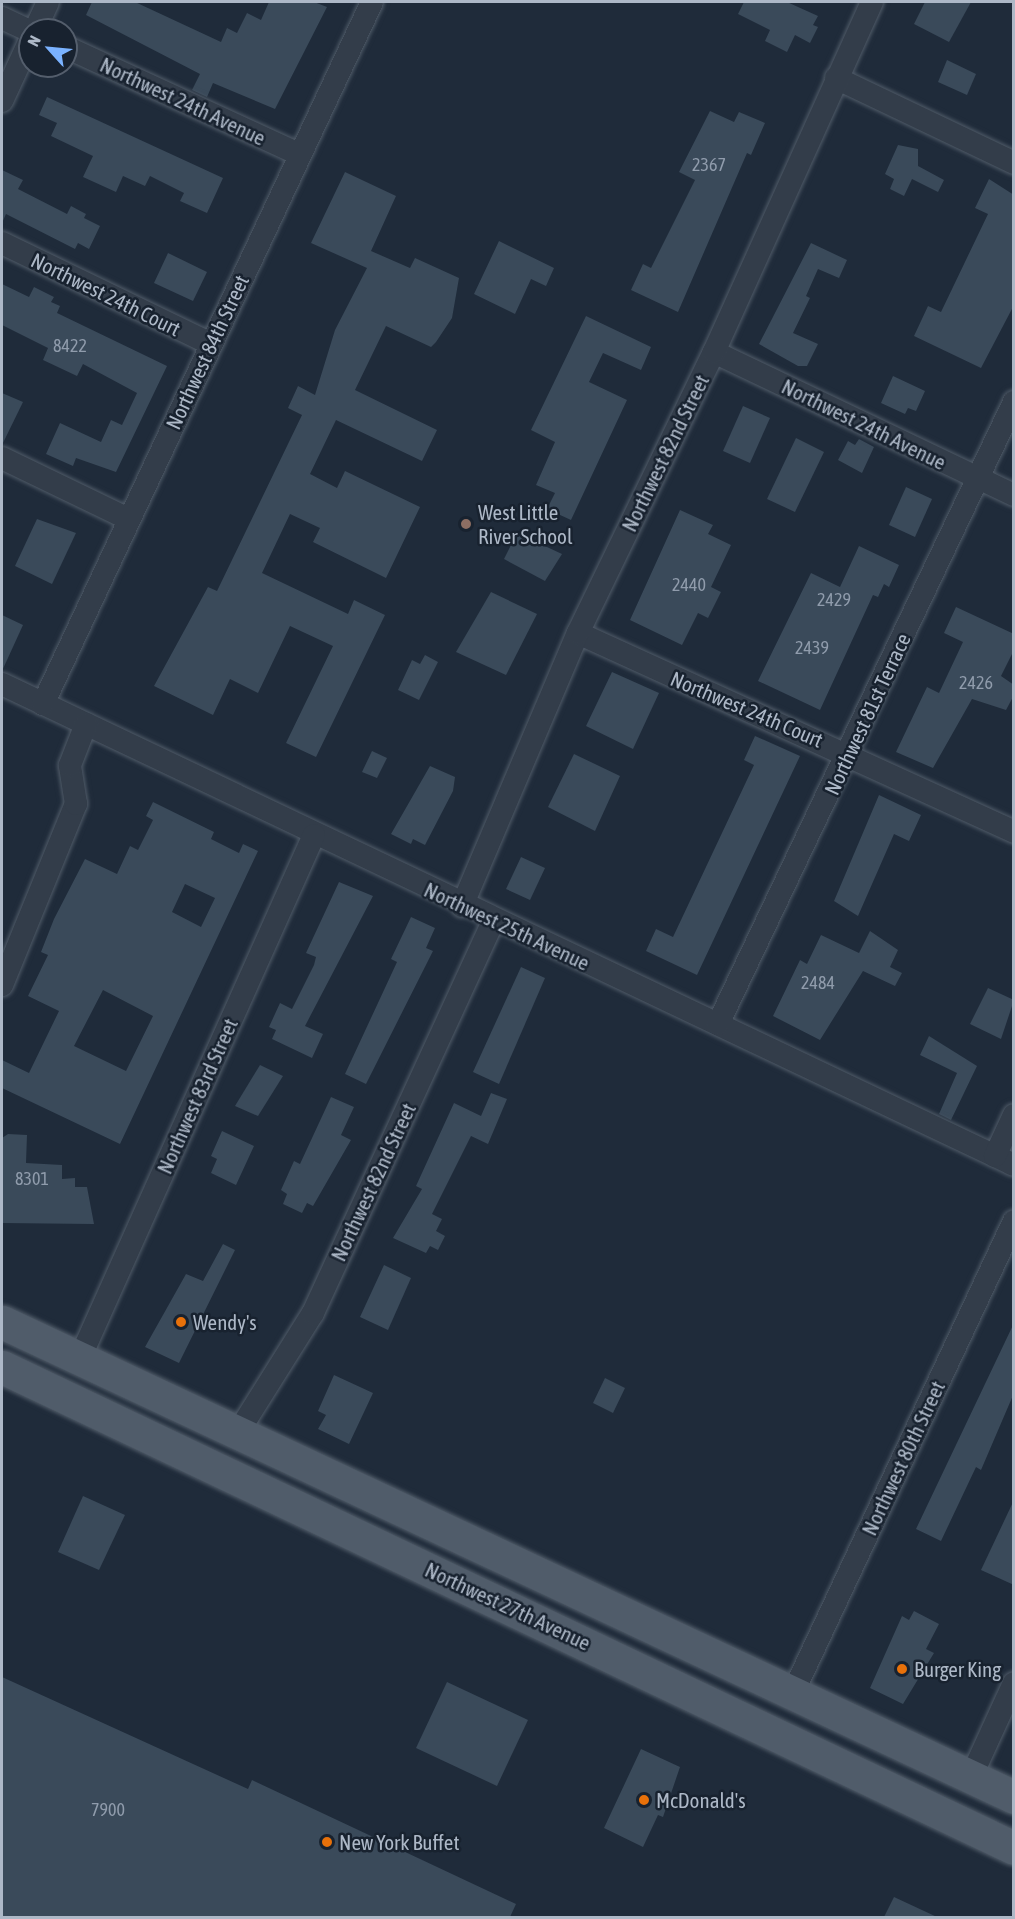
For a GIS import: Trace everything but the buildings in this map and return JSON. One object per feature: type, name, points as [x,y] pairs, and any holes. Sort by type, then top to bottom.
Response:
[{"type":"main road","name":"Northwest 27th Avenue","points":[[2,1322],[287,1458],[1014,1797]]},
{"type":"main road","points":[[36,1383],[56,1377],[80,1358]]},
{"type":"main road","name":"Northwest 27th Avenue","points":[[2,1367],[1014,1848]]},
{"type":"main road","points":[[80,1404],[112,1402],[199,1442],[220,1442],[237,1434]]},
{"type":"main road","points":[[232,1477],[287,1458]]},
{"type":"main road","points":[[536,1619],[582,1626],[602,1623],[615,1610]]},
{"type":"main road","points":[[631,1664],[664,1666],[762,1705],[792,1695]]},
{"type":"street","points":[[40,18],[48,2]]},
{"type":"street","name":"Northwest 84th Street","points":[[43,704],[372,2]]},
{"type":"street","name":"Northwest 82nd Street","points":[[462,906],[578,633],[714,352],[872,2]]},
{"type":"street","points":[[2,18],[18,25]]},
{"type":"street","name":"Northwest 24th Avenue","points":[[78,53],[299,154]]},
{"type":"street","points":[[2,101],[18,66]]},
{"type":"street","points":[[836,78],[1014,163]]},
{"type":"street","name":"Northwest 24th Court","points":[[2,243],[212,344]]},
{"type":"street","name":"Northwest 24th Avenue","points":[[714,352],[1014,495]]},
{"type":"street","name":"Northwest 81st Terrace","points":[[717,1024],[850,753],[1014,402]]},
{"type":"street","points":[[2,458],[128,519]]},
{"type":"street","name":"Northwest 24th Court","points":[[578,633],[756,718],[850,753],[1014,832]]},
{"type":"street","name":"Northwest 25th Avenue","points":[[2,684],[493,921],[1004,1160]]},
{"type":"street","points":[[2,985],[8,956],[76,804],[70,765],[86,724]]},
{"type":"street","name":"Northwest 83rd Street","points":[[80,1358],[314,834]]},
{"type":"street","name":"Northwest 82nd Street","points":[[237,1434],[313,1312],[493,921]]},
{"type":"street","points":[[1004,1160],[1014,1115]]},
{"type":"street","name":"Northwest 80th Street","points":[[792,1695],[1014,1221]]},
{"type":"street","points":[[971,1777],[1014,1683]]},
{"type":"place","name":"West Little River School","points":[[466,524]]},
{"type":"place","name":"Wendy's","points":[[181,1322]]},
{"type":"place","name":"Burger King","points":[[902,1669]]},
{"type":"place","name":"McDonald's","points":[[644,1800]]},
{"type":"place","name":"New York Buffet","points":[[327,1842]]}]
